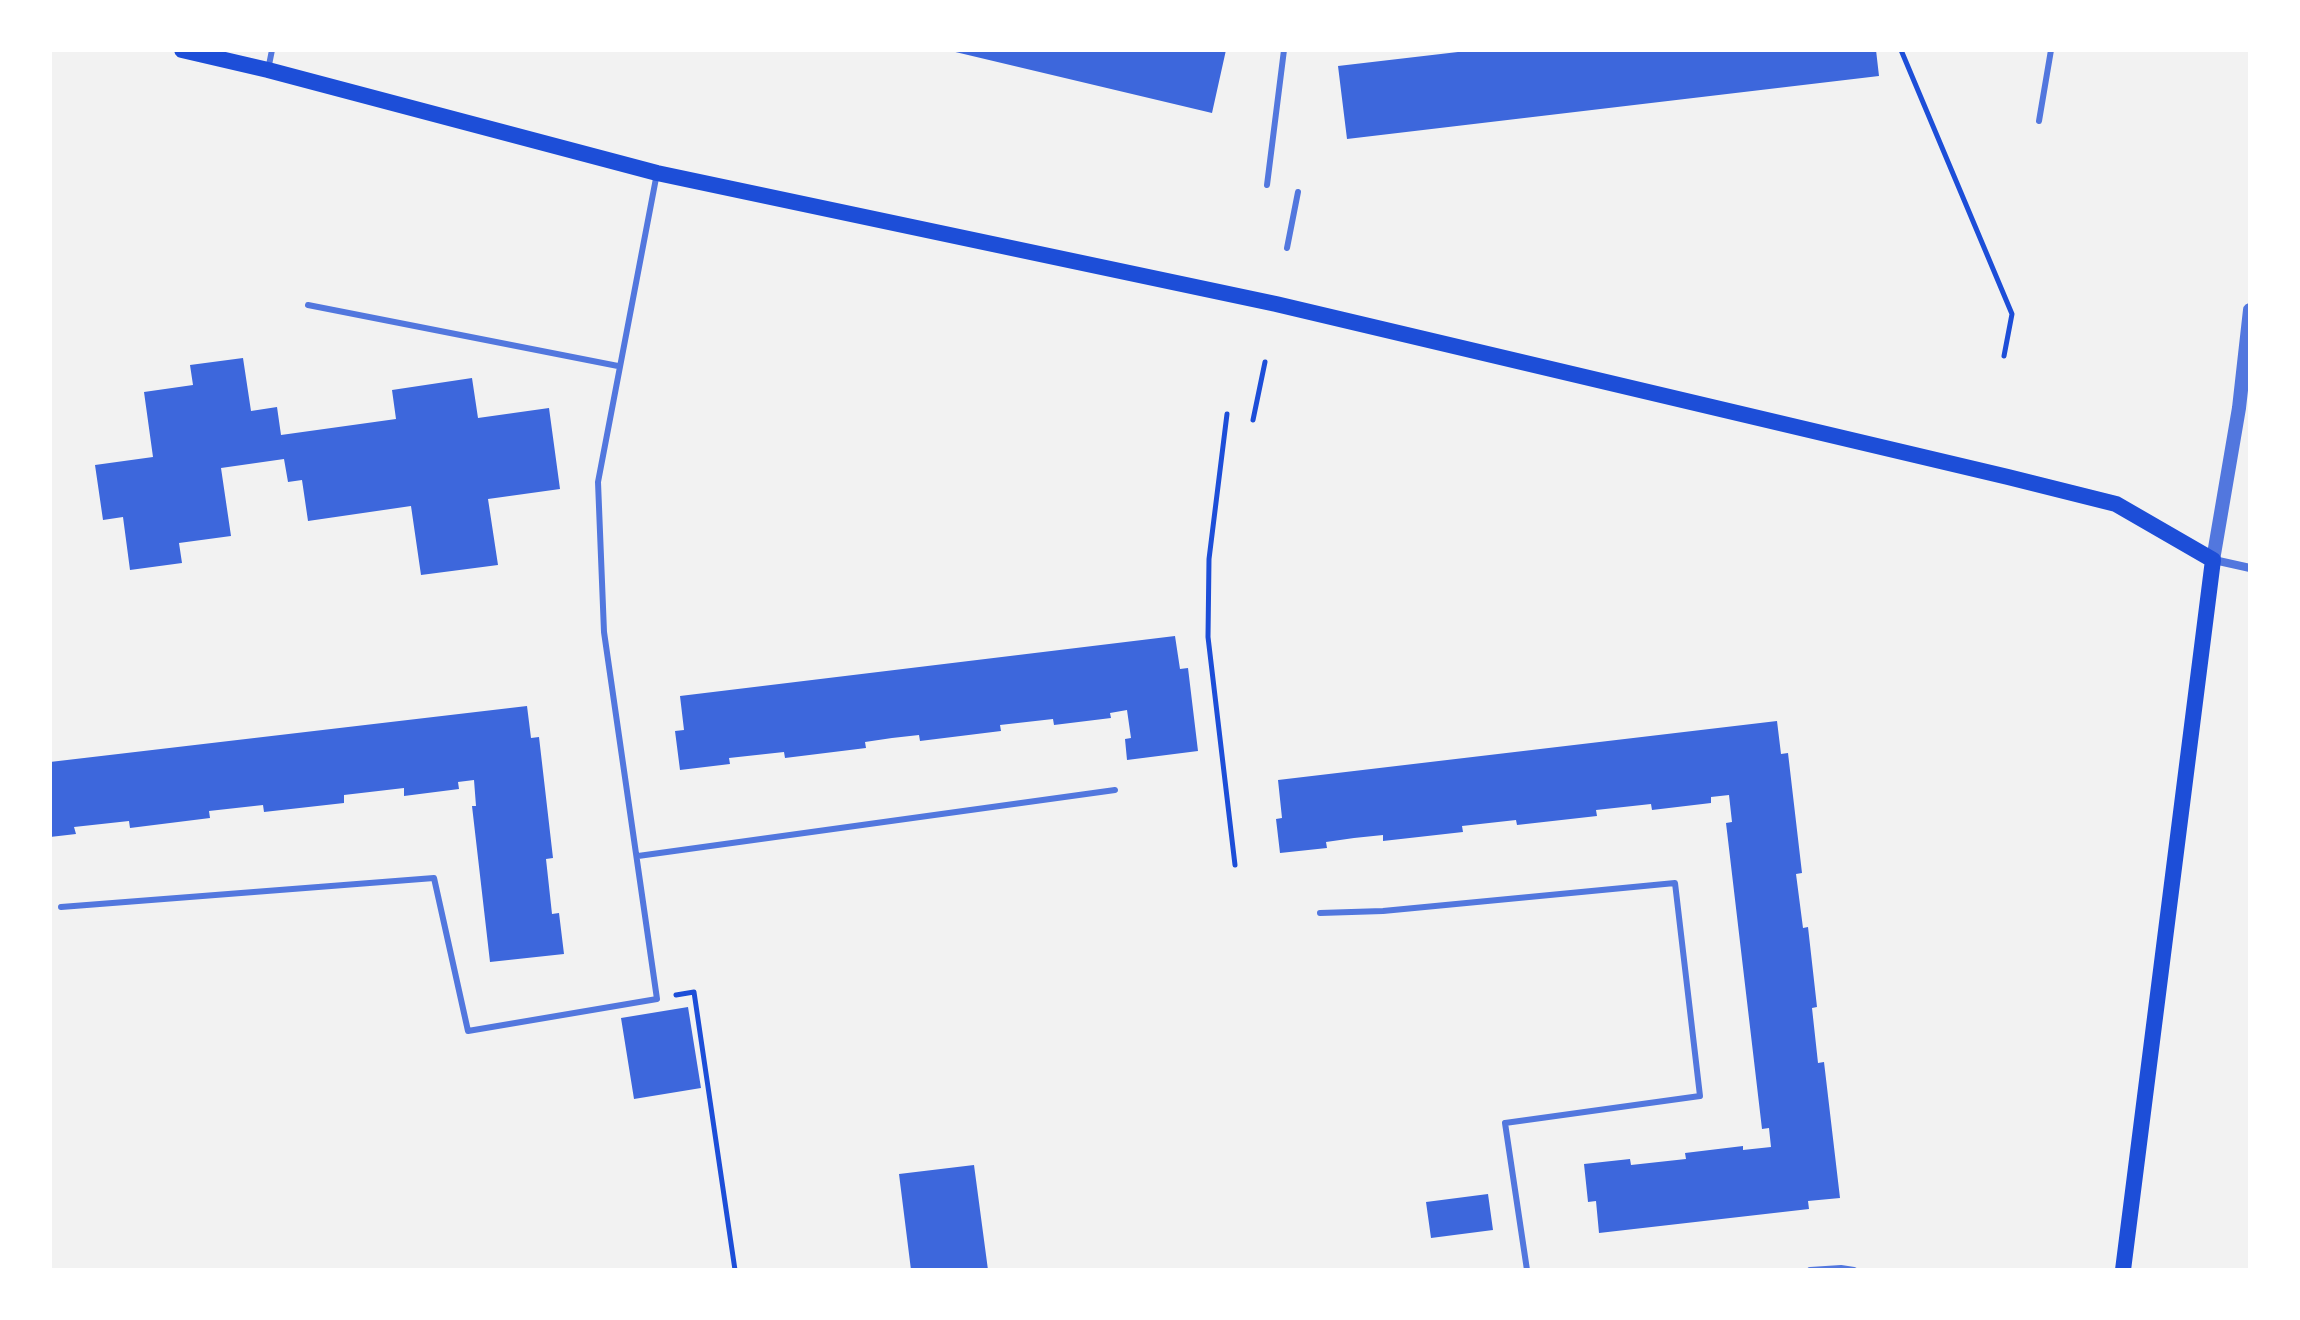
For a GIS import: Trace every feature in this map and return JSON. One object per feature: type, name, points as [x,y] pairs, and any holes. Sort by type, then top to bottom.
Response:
[{"type":"main road","points":[[182,50],[657,173],[1276,304],[2116,504],[2213,560],[2123,1270]]},
{"type":"street","points":[[2250,310],[2239,408],[2213,560],[2250,568]]},
{"type":"lane","points":[[268,70],[272,50]]},
{"type":"lane","points":[[1267,185],[1284,50]]},
{"type":"lane","points":[[2039,121],[2051,50]]},
{"type":"lane","points":[[61,907],[434,878],[468,1031],[657,999],[604,632],[598,482],[657,173]]},
{"type":"lane","points":[[1287,248],[1298,192]]},
{"type":"lane","points":[[308,305],[618,366]]},
{"type":"lane","points":[[638,856],[1115,790]]},
{"type":"lane","points":[[1320,913],[1383,911],[1675,883],[1700,1096],[1505,1123],[1527,1270]]},
{"type":"lane","points":[[1810,1270],[1854,1270]]},
{"type":"path","points":[[1901,50],[2012,314],[2004,356]]},
{"type":"path","points":[[1253,420],[1265,362]]},
{"type":"path","points":[[1227,414],[1209,559],[1208,637],[1235,865]]},
{"type":"path","points":[[657,999],[694,992],[735,1270]]},
{"type":"building","points":[[947,50],[1226,50],[1212,113]]},
{"type":"building","points":[[1475,50],[1876,50],[1879,76],[1347,139],[1338,66]]},
{"type":"building","points":[[243,358],[251,411],[277,407],[281,435],[396,419],[392,390],[472,378],[478,418],[549,408],[560,489],[488,499],[498,565],[421,575],[411,506],[308,521],[302,480],[288,482],[284,459],[221,468],[231,536],[179,543],[182,563],[130,570],[123,517],[103,520],[95,465],[153,457],[144,392],[193,385],[190,365]]},
{"type":"building","points":[[1175,636],[1180,669],[1188,668],[1198,751],[1127,760],[1125,739],[1131,738],[1127,710],[1110,713],[1111,718],[1054,725],[1053,719],[1000,725],[1001,731],[920,741],[919,735],[892,738],[865,742],[866,748],[785,758],[784,752],[729,758],[730,764],[680,770],[675,731],[684,730],[680,696]]},
{"type":"building","points":[[527,706],[531,738],[539,737],[553,858],[546,859],[552,914],[559,913],[564,954],[490,962],[472,806],[476,806],[474,780],[458,782],[459,789],[404,796],[404,788],[344,795],[344,803],[264,812],[263,805],[209,811],[210,818],[130,828],[129,821],[74,827],[76,834],[50,837],[50,762]]},
{"type":"building","points":[[1777,721],[1781,754],[1788,753],[1802,873],[1796,874],[1803,928],[1808,927],[1817,1007],[1812,1008],[1818,1063],[1824,1062],[1840,1198],[1808,1201],[1809,1209],[1599,1233],[1596,1201],[1588,1202],[1584,1164],[1630,1159],[1631,1165],[1686,1159],[1685,1153],[1743,1146],[1743,1150],[1771,1147],[1769,1128],[1762,1129],[1726,823],[1732,822],[1729,795],[1711,797],[1711,803],[1652,810],[1651,804],[1596,810],[1597,816],[1517,825],[1516,820],[1462,826],[1463,832],[1383,841],[1383,835],[1354,838],[1326,842],[1327,848],[1280,853],[1276,819],[1282,818],[1278,780]]},
{"type":"building","points":[[688,1007],[701,1088],[634,1099],[621,1018]]},
{"type":"building","points":[[974,1165],[988,1270],[911,1270],[899,1174]]},
{"type":"building","points":[[1488,1194],[1493,1230],[1431,1238],[1426,1202]]}]
